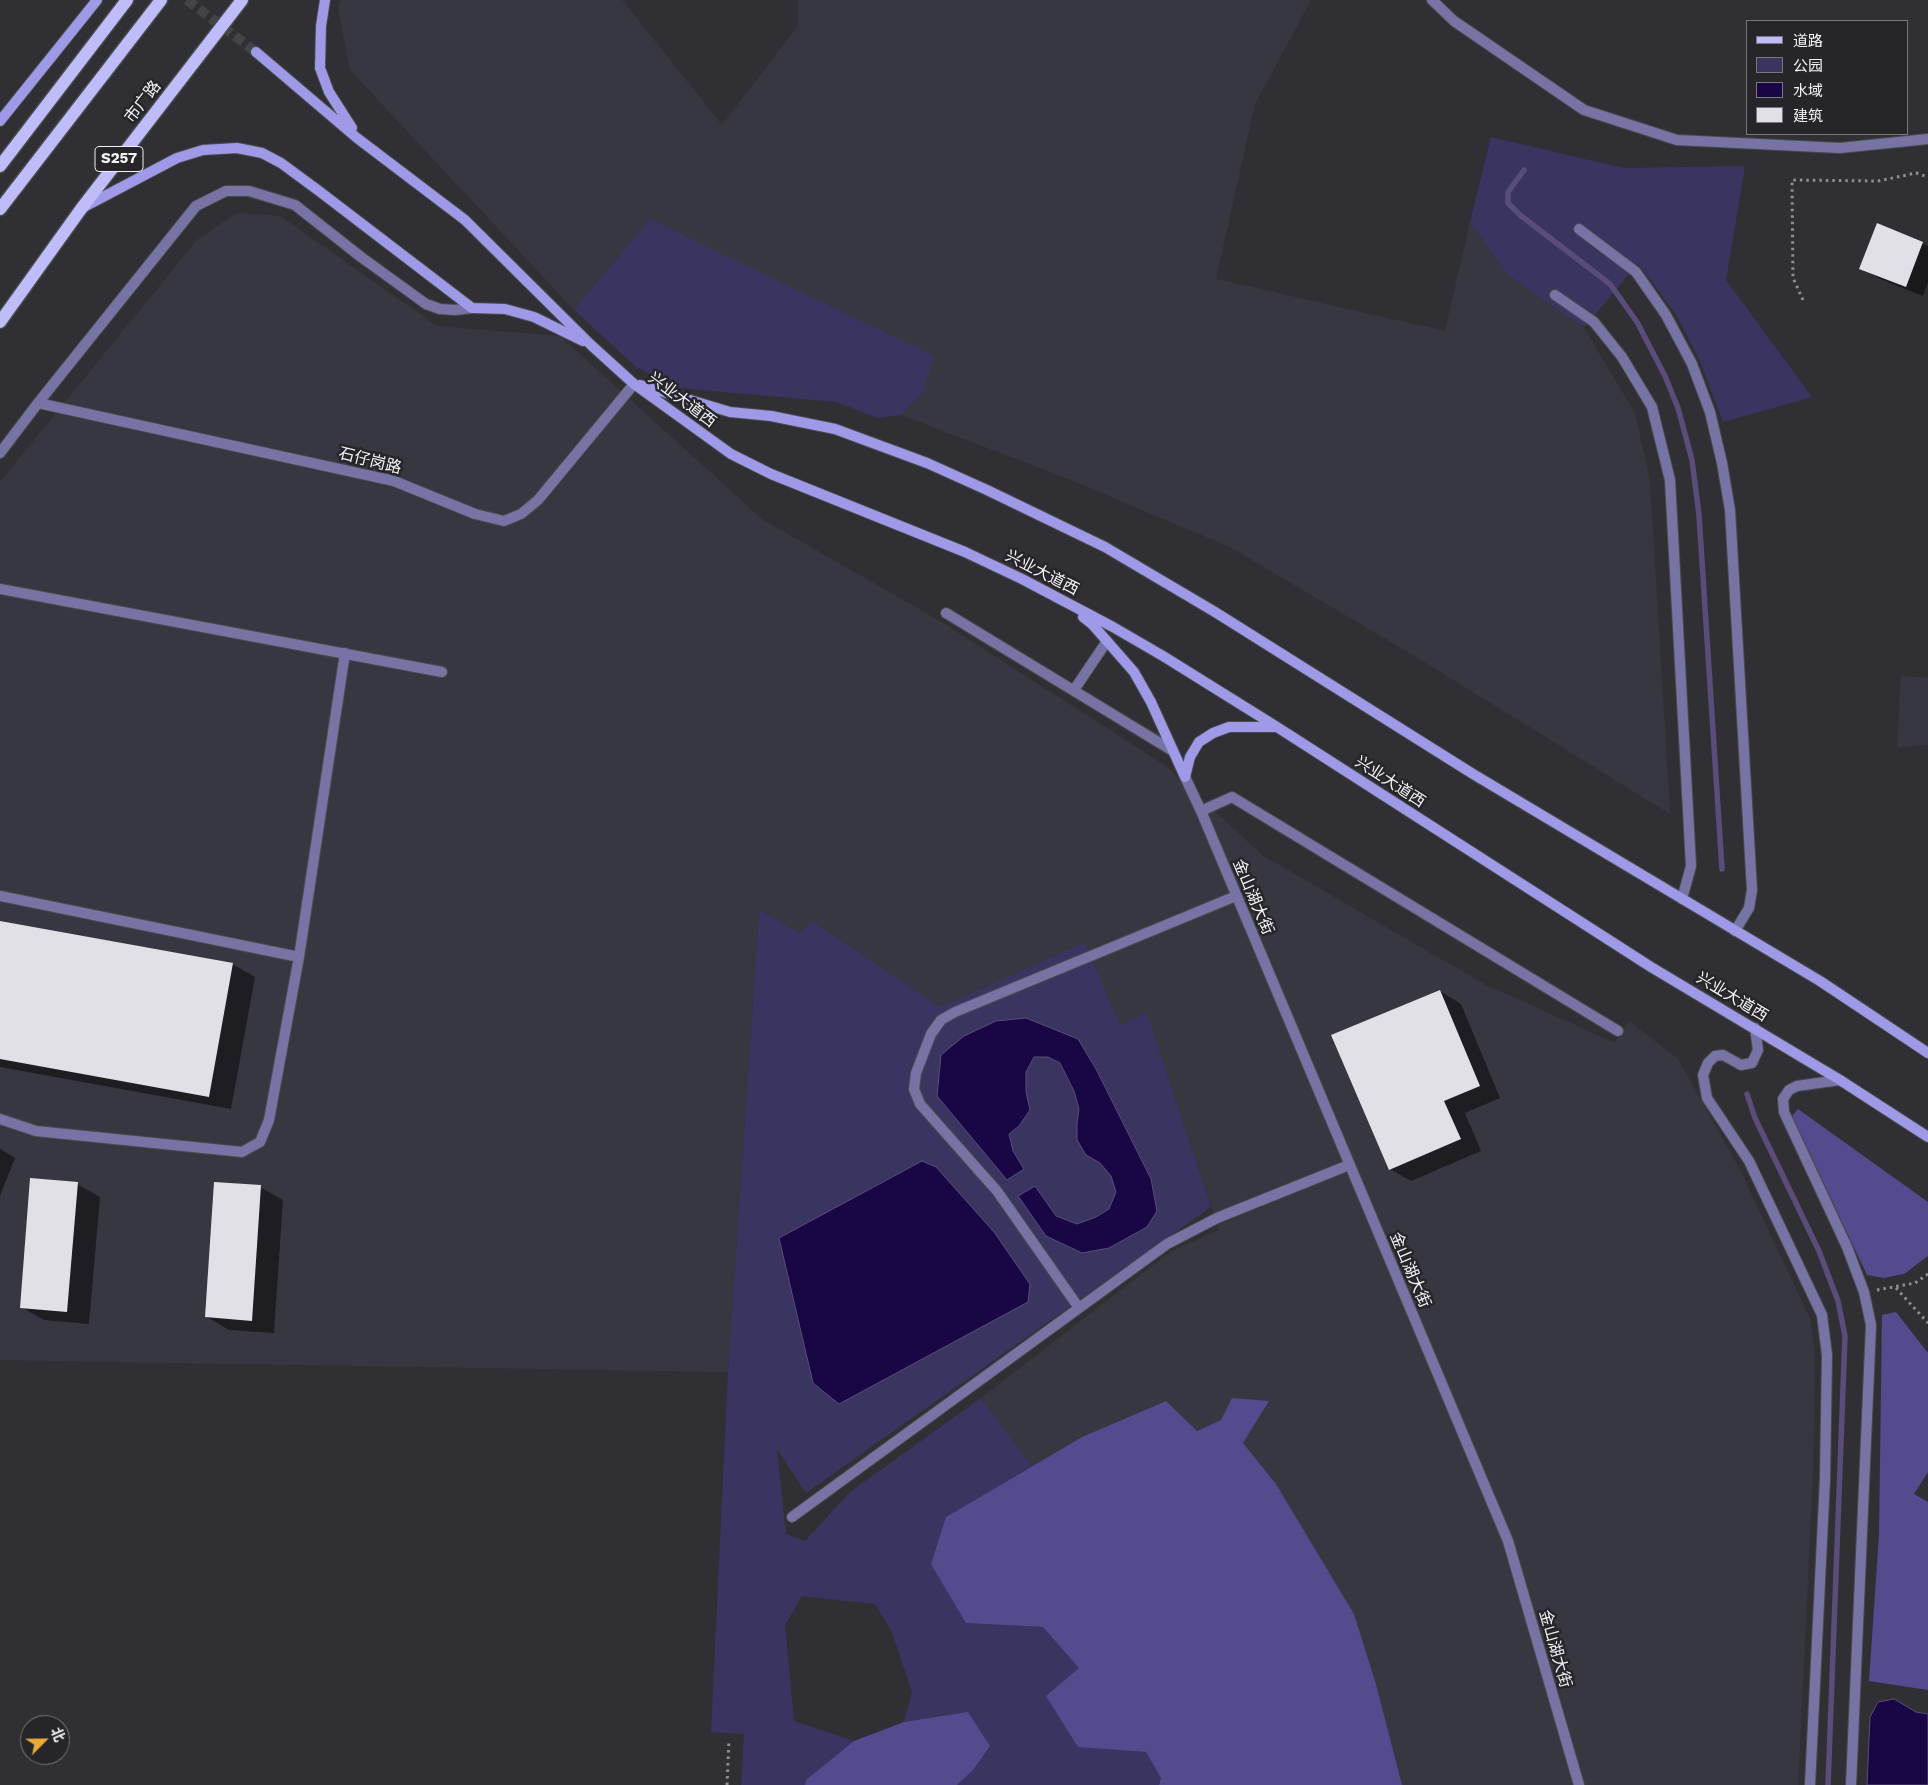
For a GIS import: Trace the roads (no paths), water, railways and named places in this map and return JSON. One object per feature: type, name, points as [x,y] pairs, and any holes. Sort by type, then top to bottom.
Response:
[{"type":"main road","points":[[0,166],[127,0]]},
{"type":"main road","points":[[0,209],[161,0]]},
{"type":"main road","name":"市广路","points":[[0,322],[81,209],[242,0]]},
{"type":"street","points":[[0,121],[97,0]]},
{"type":"street","points":[[325,0],[321,26],[320,68],[329,92],[357,138]]},
{"type":"street","points":[[1432,0],[1454,21],[1584,110],[1677,140],[1840,148],[1928,139]]},
{"type":"street","points":[[256,52],[357,138],[464,220],[591,345],[634,384]]},
{"type":"street","points":[[81,209],[177,158],[203,150],[237,148],[262,153],[281,163],[303,179],[472,308]]},
{"type":"street","points":[[0,453],[196,206],[226,191],[248,191],[295,205],[383,274],[426,304],[440,309],[455,310],[472,308],[505,309],[534,317],[591,345]]},
{"type":"street","points":[[1579,229],[1636,272],[1666,315],[1692,364],[1710,412],[1722,463],[1730,510],[1752,890],[1749,908],[1735,931]]},
{"type":"street","points":[[1555,294],[1594,322],[1622,357],[1652,407],[1670,480],[1691,866],[1682,898]]},
{"type":"street","name":"兴业大道西","points":[[634,384],[730,412],[771,416],[835,428],[927,463],[1105,547],[1215,612],[1473,774],[1820,982],[1928,1053]]},
{"type":"street","name":"兴业大道西","points":[[634,384],[731,454],[771,474],[965,552],[1054,596],[1163,656],[1651,967],[1840,1080],[1928,1137]]},
{"type":"street","name":"石仔岗路","points":[[38,403],[394,481],[475,514],[504,521],[521,514],[538,500],[634,384]]},
{"type":"street","points":[[0,589],[442,672]]},
{"type":"street","points":[[1054,596],[1092,624],[1134,672],[1185,777]]},
{"type":"street","points":[[946,613],[1173,751]]},
{"type":"street","points":[[1074,690],[1107,641]]},
{"type":"street","points":[[0,1119],[36,1131],[242,1152],[260,1142],[269,1120],[298,957],[345,653]]},
{"type":"street","points":[[1185,777],[1190,757],[1199,742],[1213,734],[1229,727],[1277,727]]},
{"type":"street","name":"金山湖大街","points":[[1185,777],[1508,1541],[1579,1785]]},
{"type":"street","points":[[1201,812],[1232,797],[1618,1031]]},
{"type":"street","points":[[0,896],[298,957]]},
{"type":"street","points":[[1079,1308],[997,1191],[920,1104],[914,1089],[916,1073],[931,1034],[941,1020],[956,1012],[1236,896]]},
{"type":"street","points":[[1755,1028],[1758,1050],[1752,1063],[1741,1065],[1723,1056],[1715,1056],[1708,1063],[1703,1075],[1707,1098],[1749,1161],[1822,1315],[1827,1355],[1826,1479],[1810,1785]]},
{"type":"street","points":[[1840,1080],[1797,1086],[1789,1090],[1783,1099],[1784,1112],[1847,1246],[1864,1292],[1871,1326],[1851,1785]]},
{"type":"street","points":[[792,1517],[1168,1244],[1217,1218],[1349,1165]]},
{"type":"water","points":[[1026,1018],[1078,1039],[1096,1069],[1151,1179],[1157,1211],[1147,1227],[1109,1248],[1082,1253],[1046,1236],[1018,1196],[1035,1186],[1056,1216],[1077,1224],[1096,1217],[1109,1209],[1116,1192],[1111,1176],[1100,1163],[1086,1155],[1077,1140],[1079,1109],[1074,1091],[1060,1063],[1048,1057],[1034,1057],[1026,1072],[1026,1092],[1030,1110],[1019,1126],[1009,1134],[1013,1151],[1024,1169],[1007,1180],[937,1096],[941,1055],[964,1036],[996,1021]]},
{"type":"water","points":[[922,1161],[936,1167],[994,1232],[1030,1284],[1028,1302],[839,1404],[813,1383],[779,1238]]},
{"type":"water","points":[[1894,1699],[1916,1712],[1928,1714],[1928,1785],[1867,1785],[1870,1717],[1878,1702]]},
{"type":"waterway","points":[[1524,170],[1508,192],[1508,203],[1520,215],[1610,284],[1637,322],[1665,376],[1678,408],[1692,460],[1699,515],[1722,869]]},
{"type":"waterway","points":[[1747,1094],[1755,1118],[1819,1251],[1838,1301],[1845,1336],[1828,1785]]},
{"type":"tunnel","points":[[187,0],[256,52]]}]
